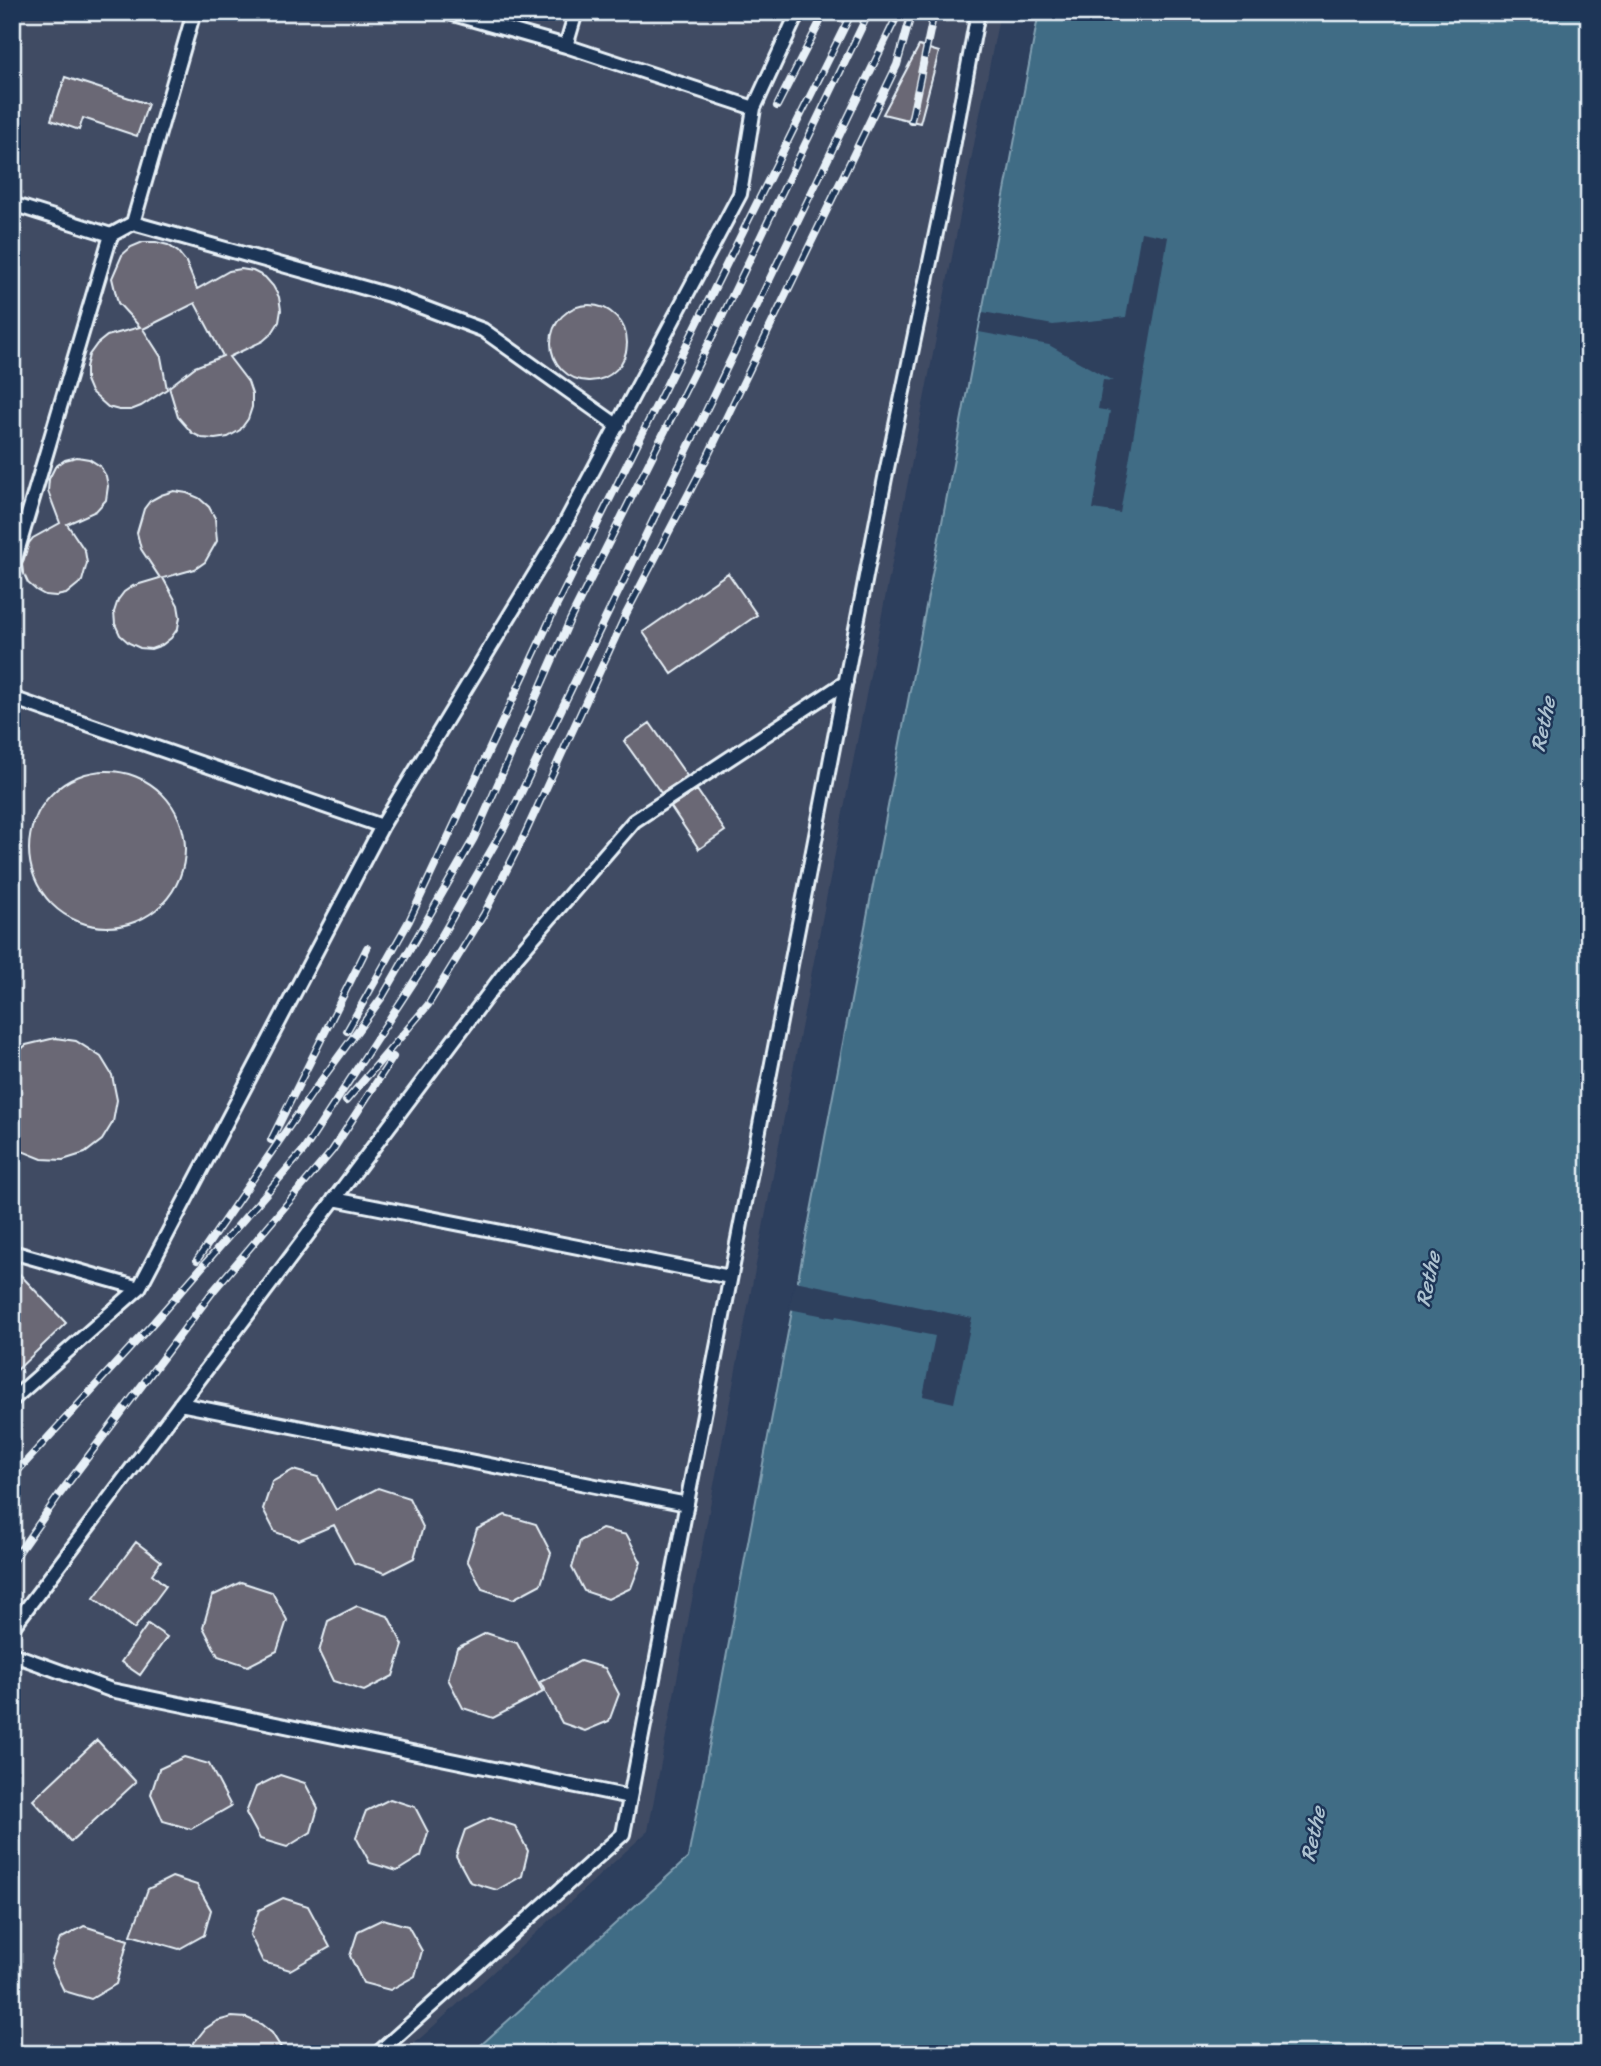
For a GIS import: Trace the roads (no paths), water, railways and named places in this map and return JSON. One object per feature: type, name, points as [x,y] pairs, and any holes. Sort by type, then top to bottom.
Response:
[{"type":"lane","points":[[133,223],[194,12]]},
{"type":"lane","points":[[446,12],[566,46],[754,108]]},
{"type":"lane","points":[[566,46],[576,12]]},
{"type":"lane","points":[[12,1400],[139,1289],[382,826],[561,531],[740,194],[754,108],[799,12]]},
{"type":"lane","points":[[377,2054],[622,1834],[978,12]]},
{"type":"lane","points":[[12,204],[111,235]]},
{"type":"lane","points":[[12,569],[111,235],[133,223],[393,296],[483,330],[618,426]]},
{"type":"lane","points":[[12,1628],[517,956],[634,821],[846,682]]},
{"type":"lane","points":[[12,698],[382,826]]},
{"type":"lane","points":[[334,1199],[730,1277]]},
{"type":"lane","points":[[12,1252],[139,1289]]},
{"type":"lane","points":[[180,1404],[687,1504]]},
{"type":"lane","points":[[12,1654],[111,1690],[630,1797]]},
{"type":"water","name":"Rethe","points":[[1039,12],[1589,12],[1589,2054],[471,2054],[688,1858]]},
{"type":"railway","points":[[777,106],[825,12]]},
{"type":"railway","points":[[347,1031],[409,921],[555,609],[852,12]]},
{"type":"railway","points":[[197,1260],[383,996],[474,838],[570,620],[721,319],[869,12]]},
{"type":"railway","points":[[12,1477],[154,1322],[304,1150],[426,963],[504,828],[899,12]]},
{"type":"railway","points":[[346,1101],[428,1005],[484,914],[524,836],[626,614],[700,472],[897,65],[912,12]]},
{"type":"railway","points":[[911,121],[934,12]]},
{"type":"railway","points":[[271,1140],[367,948]]},
{"type":"railway","points":[[12,1562],[59,1495],[214,1290],[332,1151],[393,1057]]}]
